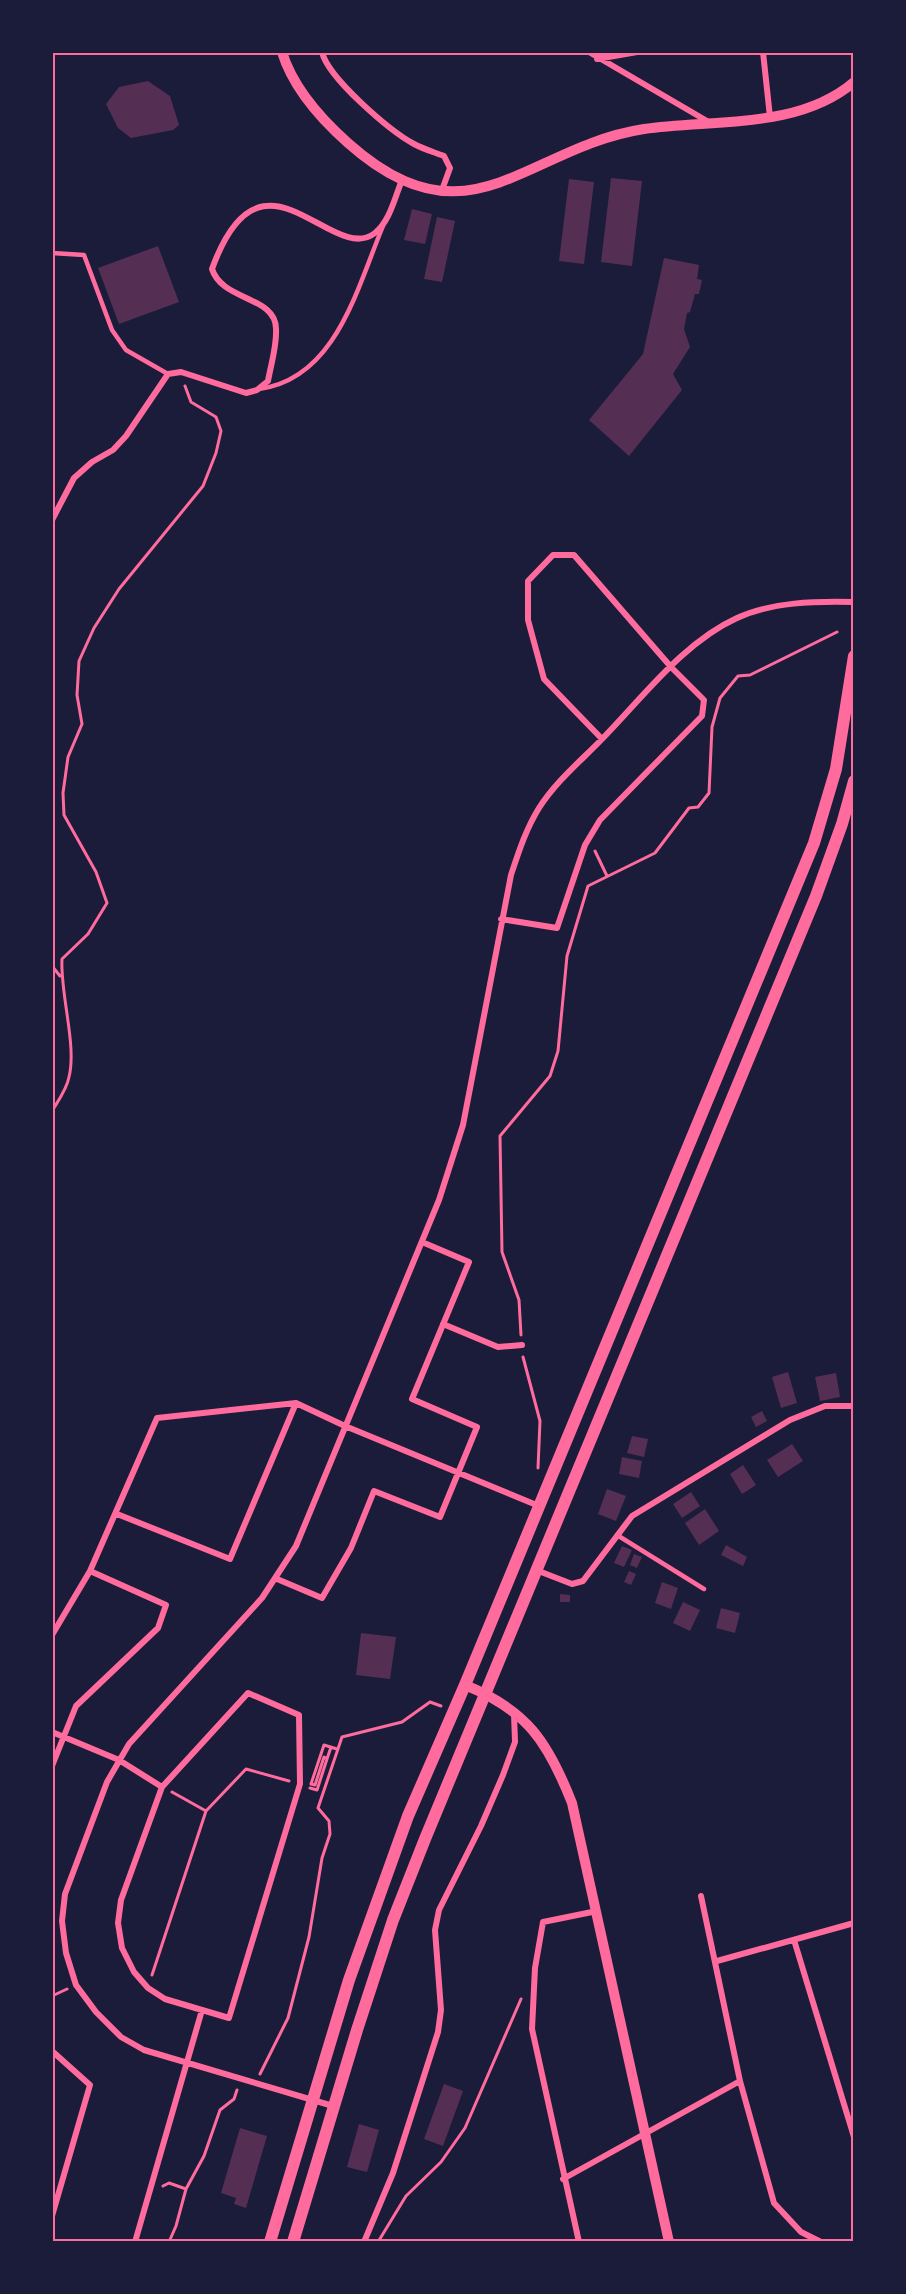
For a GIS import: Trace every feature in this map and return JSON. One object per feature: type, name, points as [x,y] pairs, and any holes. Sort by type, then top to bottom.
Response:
[{"type":"main road","points":[[270,2241],[311,2099],[382,1883],[408,1816],[465,1685],[814,843],[836,770],[854,656]]},
{"type":"main road","points":[[293,2241],[333,2106],[393,1920],[535,1570],[816,896],[842,824],[854,781]]},
{"type":"street","points":[[282,52],[304,95],[328,125],[362,156],[402,180],[442,191],[473,190],[499,184],[613,137],[641,130],[771,117],[806,110],[828,100],[854,82]]},
{"type":"street","points":[[322,52],[341,81],[383,124],[414,145],[444,156],[450,168],[442,191]]},
{"type":"street","points":[[589,52],[596,59],[709,122]]},
{"type":"street","points":[[596,59],[637,52]]},
{"type":"street","points":[[763,52],[771,117]]},
{"type":"street","points":[[52,520],[74,478],[92,462],[113,450],[126,436],[168,374],[181,372],[246,393],[257,390],[268,381],[277,328],[273,316],[262,306],[224,288],[216,280],[212,268],[219,249],[233,225],[250,212],[268,205],[282,206],[348,237],[362,238],[373,234],[384,224],[402,180]]},
{"type":"street","points":[[501,919],[557,928],[585,845],[600,820],[702,716],[704,700],[671,668],[574,555],[553,555],[528,581],[528,620],[544,679],[602,738]]},
{"type":"street","points":[[333,2106],[144,2050],[121,2037],[96,2012],[76,1985],[66,1953],[62,1921],[65,1894],[107,1782],[129,1744],[277,1579],[296,1546],[439,1200],[463,1125],[501,919],[523,839],[539,808],[559,781],[671,668],[710,633],[737,618],[767,608],[789,604],[854,602]]},
{"type":"street","points":[[277,1579],[322,1598],[351,1548],[374,1491],[440,1517],[477,1427],[412,1400],[469,1262],[422,1242]]},
{"type":"street","points":[[443,1324],[498,1347],[522,1346]]},
{"type":"street","points":[[52,1635],[90,1571],[158,1418],[296,1402],[345,1426],[539,1506]]},
{"type":"street","points":[[117,1514],[230,1559],[296,1402]]},
{"type":"street","points":[[535,1570],[572,1584],[583,1581],[632,1516],[790,1419],[825,1406],[854,1406]]},
{"type":"street","points":[[52,1766],[76,1706],[158,1628],[166,1605],[90,1571]]},
{"type":"street","points":[[465,1685],[514,1710],[543,1743],[564,1782],[579,1824],[644,2134],[669,2241]]},
{"type":"street","points":[[248,1693],[300,1715],[300,1784],[229,2018],[165,1999],[148,1988],[134,1972],[122,1948],[118,1923],[122,1900],[162,1787],[248,1693]]},
{"type":"street","points":[[364,2241],[393,2173],[438,2032],[441,2010],[435,1930],[439,1910],[482,1826],[503,1775],[515,1742],[514,1710]]},
{"type":"street","points":[[52,1732],[119,1760],[162,1787]]},
{"type":"street","points":[[701,1896],[717,1961],[740,2081],[774,2203],[801,2232],[821,2241]]},
{"type":"street","points":[[579,2241],[563,2179],[532,2030],[534,1984],[543,1922],[597,1911]]},
{"type":"street","points":[[717,1961],[854,1923]]},
{"type":"street","points":[[794,1940],[854,2137]]},
{"type":"street","points":[[135,2241],[202,2010]]},
{"type":"street","points":[[52,2051],[90,2085],[52,2216]]},
{"type":"street","points":[[563,2179],[740,2081]]},
{"type":"lane","points":[[257,390],[275,387],[312,367],[342,325],[384,224]]},
{"type":"lane","points":[[52,253],[84,255],[112,330],[126,350],[168,374]]},
{"type":"lane","points":[[617,1535],[704,1589]]},
{"type":"path","points":[[52,1112],[70,1077],[68,1017],[61,977],[62,959],[88,934],[107,903],[96,872],[64,815],[63,793],[68,757],[82,724],[77,695],[79,661],[94,628],[120,590],[203,486],[216,453],[221,431],[216,417],[191,402],[181,372]]},
{"type":"path","points":[[538,1476],[540,1421],[524,1362],[519,1300],[502,1252],[500,1136],[550,1076],[558,1051],[567,956],[588,886],[655,853],[689,808],[698,807],[710,793],[712,727],[720,698],[738,676],[750,675],[837,632]]},
{"type":"path","points":[[595,851],[607,876]]},
{"type":"path","points":[[52,966],[61,977]]},
{"type":"path","points":[[256,2084],[288,2018],[309,1937],[322,1858],[330,1834],[329,1821],[318,1808],[342,1737],[402,1722],[430,1702],[443,1707]]},
{"type":"path","points":[[327,1759],[324,1757],[315,1785],[311,1784],[324,1745],[338,1749]]},
{"type":"path","points":[[148,1988],[206,1811],[246,1769],[317,1790],[331,1748]]},
{"type":"path","points":[[162,1787],[206,1811]]},
{"type":"path","points":[[378,2241],[406,2196],[441,2162],[465,2128],[501,2051],[503,2036],[519,2002],[534,1984]]},
{"type":"path","points":[[52,1996],[64,1990]]},
{"type":"path","points":[[169,2241],[176,2226],[186,2189],[204,2156],[220,2110],[234,2099],[240,2079]]},
{"type":"path","points":[[147,2200],[152,2202],[158,2199],[164,2184],[186,2189]]},
{"type":"building","points":[[148,81],[170,96],[179,125],[173,130],[131,138],[118,128],[106,104],[119,87]]},
{"type":"building","points":[[611,178],[642,181],[632,266],[601,262]]},
{"type":"building","points":[[569,179],[594,182],[584,264],[559,261]]},
{"type":"building","points":[[412,209],[432,214],[425,244],[404,240]]},
{"type":"building","points":[[437,217],[455,221],[442,282],[424,279]]},
{"type":"building","points":[[158,246],[179,302],[119,324],[98,268]]},
{"type":"building","points":[[664,258],[699,265],[697,279],[702,280],[699,294],[695,294],[690,312],[687,313],[684,329],[690,347],[673,374],[682,390],[629,456],[589,420],[643,354]]},
{"type":"building","points":[[788,1372],[797,1403],[781,1408],[772,1377]]},
{"type":"building","points":[[836,1373],[840,1397],[820,1401],[815,1377]]},
{"type":"building","points":[[762,1411],[767,1421],[756,1427],[751,1417]]},
{"type":"building","points":[[632,1436],[648,1439],[644,1457],[627,1453]]},
{"type":"building","points":[[792,1444],[803,1461],[778,1477],[767,1460]]},
{"type":"building","points":[[622,1457],[642,1461],[639,1478],[619,1474]]},
{"type":"building","points":[[743,1465],[756,1485],[742,1494],[730,1474]]},
{"type":"building","points":[[607,1489],[626,1496],[616,1521],[598,1514]]},
{"type":"building","points":[[691,1492],[700,1506],[682,1518],[673,1504]]},
{"type":"building","points":[[705,1509],[719,1531],[699,1545],[685,1523]]},
{"type":"building","points":[[726,1545],[747,1557],[743,1566],[721,1555]]},
{"type":"building","points":[[622,1546],[632,1550],[624,1567],[614,1563]]},
{"type":"building","points":[[634,1554],[642,1557],[637,1568],[630,1565]]},
{"type":"building","points":[[629,1571],[636,1574],[631,1585],[624,1582]]},
{"type":"building","points":[[662,1582],[678,1588],[671,1609],[655,1603]]},
{"type":"building","points":[[560,1594],[570,1595],[570,1602],[560,1602]]},
{"type":"building","points":[[683,1602],[700,1610],[690,1631],[673,1623]]},
{"type":"building","points":[[721,1608],[740,1613],[735,1633],[716,1628]]},
{"type":"building","points":[[361,1633],[396,1637],[390,1679],[356,1675]]},
{"type":"building","points":[[444,2084],[463,2091],[443,2146],[424,2139]]},
{"type":"building","points":[[359,2124],[379,2130],[367,2172],[347,2167]]},
{"type":"building","points":[[240,2128],[267,2136],[246,2208],[234,2204],[236,2198],[221,2193]]}]
